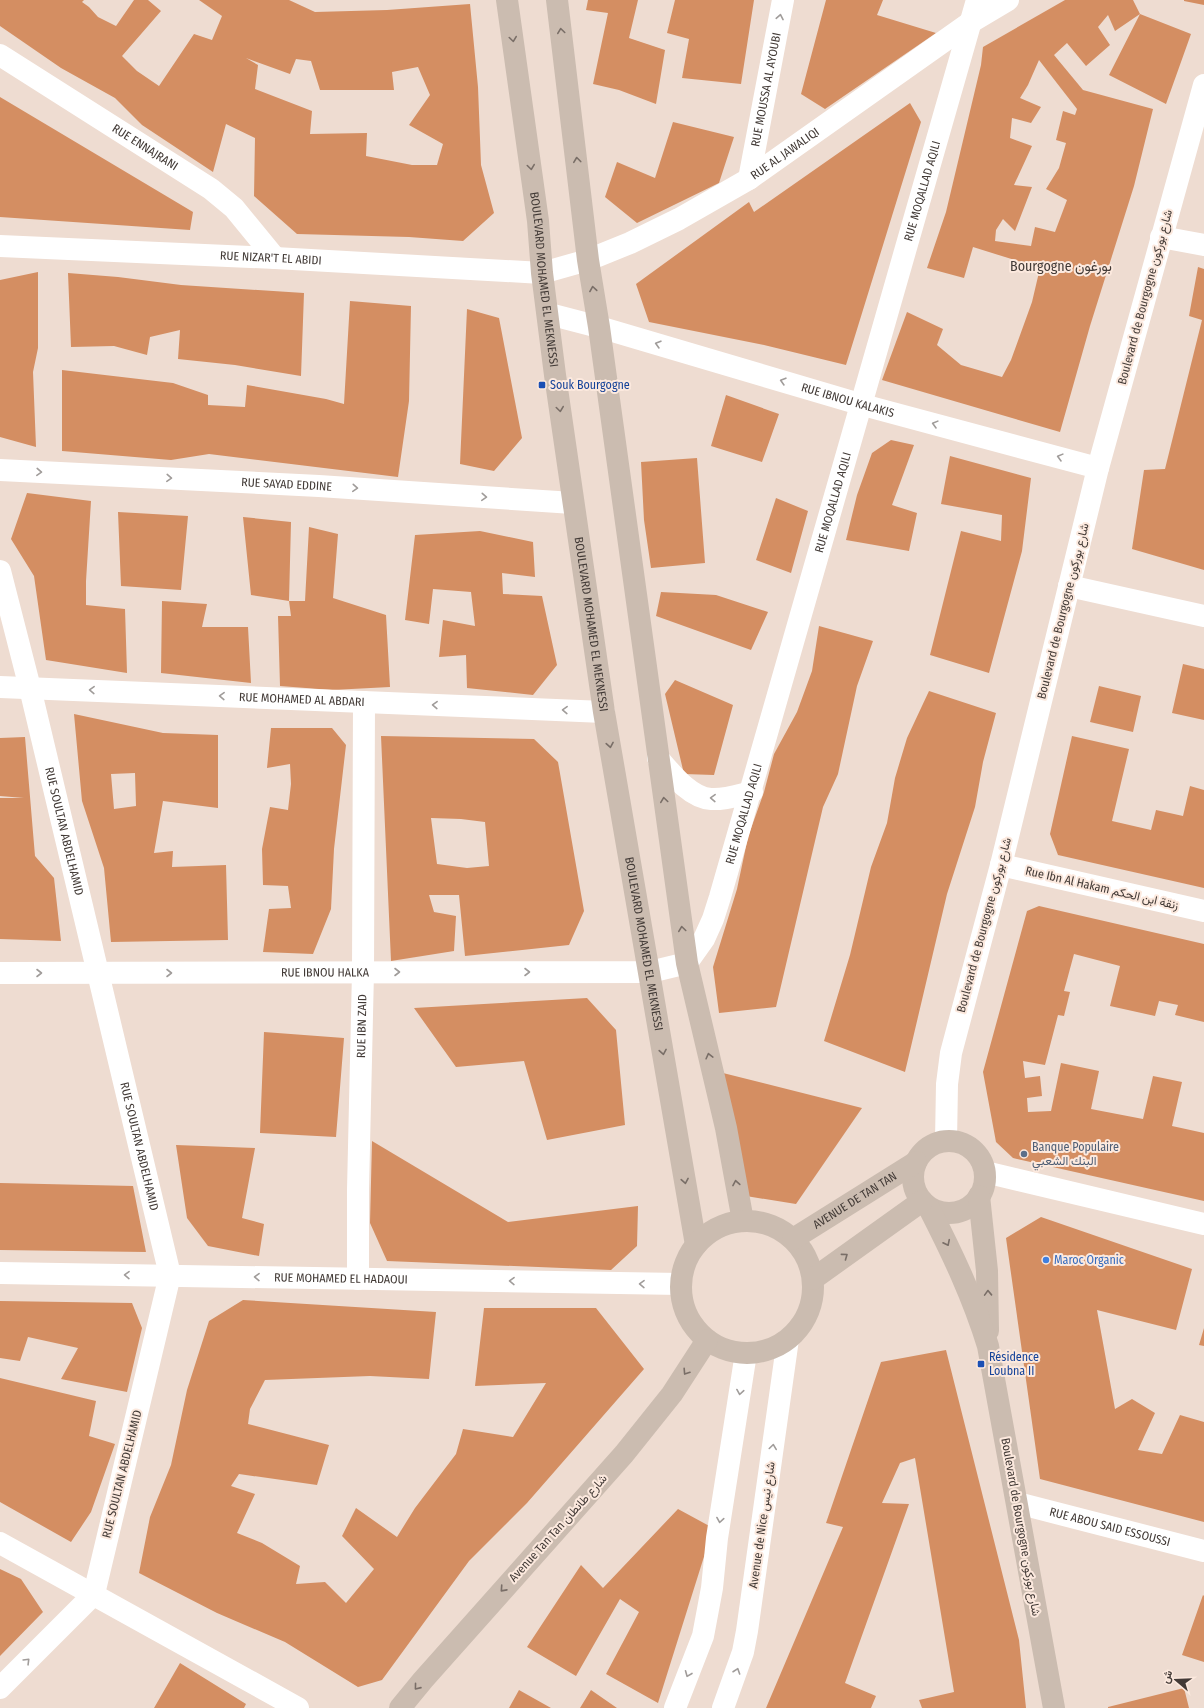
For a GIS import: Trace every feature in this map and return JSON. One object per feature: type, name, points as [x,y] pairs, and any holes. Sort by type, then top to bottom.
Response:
[{"type":"main road","name":"BOULEVARD MOHAMED EL MEKNESSI","points":[[507,0],[538,221],[542,273],[555,375],[604,712],[696,1245]]},
{"type":"main road","points":[[557,0],[588,260],[599,327],[687,963],[726,1128],[743,1221]]},
{"type":"main road","points":[[946,1141],[958,1142],[969,1147],[978,1156],[985,1172],[985,1180],[979,1196],[967,1208],[951,1213],[940,1212],[926,1204],[916,1192],[913,1182],[913,1171],[916,1162],[923,1151],[934,1144],[946,1141]]},
{"type":"main road","name":"AVENUE DE TAN TAN","points":[[793,1239],[916,1162]]},
{"type":"main road","name":"Boulevard de Bourgogne شارع بوركون","points":[[979,1196],[987,1271],[989,1308],[988,1346]]},
{"type":"main road","points":[[813,1279],[926,1204]]},
{"type":"main road","name":"Boulevard de Bourgogne شارع بوركون","points":[[926,1204],[956,1262],[968,1289],[988,1346],[1054,1708]]},
{"type":"main road","points":[[753,1220],[775,1226],[793,1239],[807,1257],[813,1279],[812,1301],[803,1323],[788,1339],[768,1350],[746,1353],[725,1349],[707,1340],[693,1324],[684,1305],[682,1284],[686,1263],[696,1245],[711,1231],[730,1222],[753,1220]]},
{"type":"main road","name":"Avenue Tan Tan شارع طانطان","points":[[400,1708],[423,1680],[624,1454],[672,1394],[707,1340]]},
{"type":"street","name":"RUE MOUSSA AL AYOUBI","points":[[749,179],[783,0]]},
{"type":"street","name":"RUE MOQALLAD AQILI","points":[[687,963],[704,939],[714,919],[752,792],[977,0]]},
{"type":"street","name":"RUE AL JAWALIQI","points":[[542,273],[588,260],[630,243],[749,179],[971,22],[1008,0]]},
{"type":"street","name":"RUE ENNAJRANI","points":[[0,55],[211,189],[234,208],[275,258]]},
{"type":"street","name":"Boulevard de Bourgogne شارع بوركون","points":[[946,1141],[946,1084],[951,1053],[1001,865],[1098,468],[1204,85]]},
{"type":"street","points":[[1161,237],[1204,245]]},
{"type":"street","name":"RUE NIZAR'T EL ABIDI","points":[[0,246],[275,258],[542,273]]},
{"type":"street","name":"RUE IBNOU KALAKIS","points":[[548,314],[599,327],[862,404],[1098,468]]},
{"type":"street","name":"RUE SAYAD EDDINE","points":[[0,470],[320,486],[573,503]]},
{"type":"street","name":"RUE SOULTAN ABDELHAMID","points":[[0,571],[30,688],[170,1276],[94,1594]]},
{"type":"street","points":[[1069,586],[1204,616]]},
{"type":"street","name":"RUE MOHAMED AL ABDARI","points":[[0,686],[604,712]]},
{"type":"street","name":"RUE IBN ZAID","points":[[358,1279],[358,1190],[363,972],[364,702]]},
{"type":"street","points":[[658,758],[684,786],[699,795],[710,799],[752,792]]},
{"type":"street","name":"Rue Ibn Al Hakam زنقة ابن الحكم","points":[[1001,865],[1204,911]]},
{"type":"street","points":[[650,972],[687,963]]},
{"type":"street","name":"RUE IBNOU HALKA","points":[[0,973],[650,972]]},
{"type":"street","points":[[985,1172],[1204,1224]]},
{"type":"street","name":"RUE MOHAMED EL HADAOUI","points":[[0,1273],[682,1284]]},
{"type":"street","name":"Avenue de Nice شارع نيس","points":[[723,1708],[745,1645],[788,1339]]},
{"type":"street","points":[[674,1708],[703,1636],[712,1588],[717,1538],[746,1353]]},
{"type":"street","name":"RUE ABOU SAID ESSOUSSI","points":[[1017,1503],[1204,1551]]},
{"type":"street","points":[[0,1543],[298,1708]]},
{"type":"street","points":[[0,1688],[94,1594]]},
{"type":"building","points":[[0,0],[84,0],[82,2],[98,17],[116,26],[134,0],[148,0],[161,11],[122,56],[137,71],[159,86],[194,34],[212,40],[222,16],[199,0],[289,0],[315,12],[387,10],[470,4],[478,87],[481,165],[494,213],[463,241],[409,237],[297,234],[254,196],[255,138],[226,124],[213,172],[142,125],[115,98],[61,68],[0,26]],"holes":[[[246,58],[290,74],[296,59],[311,61],[320,90],[394,90],[392,72],[418,67],[430,95],[409,125],[443,144],[437,165],[412,165],[366,156],[367,133],[310,134],[312,111],[255,89],[258,65]]]},
{"type":"building","points":[[588,0],[638,0],[629,38],[665,50],[656,104],[619,90],[593,84],[608,13],[586,10]]},
{"type":"building","points":[[675,0],[754,0],[741,84],[682,78],[689,39],[667,33]]},
{"type":"building","points":[[826,0],[883,0],[877,15],[936,33],[825,109],[801,94]]},
{"type":"building","points":[[1065,0],[1133,0],[1140,14],[1115,31],[1108,15],[1098,27],[1110,45],[1086,66],[1067,43],[1054,55],[1083,90],[1153,109],[1134,186],[1090,326],[1060,432],[882,380],[907,312],[943,329],[937,345],[961,365],[1002,377],[1011,360],[1032,302],[1040,268],[973,247],[964,278],[927,268],[946,212],[981,65],[983,47]],"holes":[[[1039,60],[1077,109],[1075,115],[1063,111],[1056,140],[1066,143],[1059,168],[1046,189],[1067,200],[1055,232],[1035,227],[1031,246],[995,241],[996,230],[1003,219],[1015,231],[1032,187],[1014,185],[1032,146],[1010,138],[1012,118],[1031,123],[1041,107],[1020,98],[1028,85]]]},
{"type":"building","points":[[1204,0],[1204,5],[1184,1]]},
{"type":"building","points":[[1140,14],[1191,34],[1166,104],[1109,75]]},
{"type":"building","points":[[0,97],[193,212],[190,230],[0,217]]},
{"type":"building","points":[[910,103],[921,122],[846,365],[764,345],[649,322],[636,284],[749,202],[754,212]]},
{"type":"building","points":[[673,122],[734,137],[719,183],[637,223],[605,197],[617,162],[655,178]]},
{"type":"building","points":[[1198,267],[1204,269],[1204,570],[1132,549],[1144,470],[1165,469],[1202,320],[1189,316]]},
{"type":"building","points":[[38,272],[38,348],[33,372],[36,447],[0,437],[0,280]]},
{"type":"building","points":[[68,273],[118,277],[181,285],[304,293],[301,376],[235,365],[178,359],[180,330],[150,337],[147,355],[114,346],[71,347]]},
{"type":"building","points":[[350,301],[411,306],[409,401],[398,477],[209,454],[171,460],[62,451],[62,370],[173,383],[208,395],[208,405],[245,407],[247,385],[326,399],[344,404]]},
{"type":"building","points":[[467,309],[499,318],[522,438],[494,471],[460,464]]},
{"type":"building","points":[[726,395],[779,414],[762,462],[711,446]]},
{"type":"building","points":[[891,440],[914,445],[892,505],[917,513],[909,551],[846,540],[857,495],[872,453]]},
{"type":"building","points":[[950,456],[1031,478],[1022,551],[989,673],[930,655],[961,531],[1001,541],[1002,515],[941,504]]},
{"type":"building","points":[[697,458],[705,563],[651,568],[644,520],[641,462]]},
{"type":"building","points":[[27,493],[91,501],[86,605],[125,609],[127,673],[46,660],[34,576],[11,539]]},
{"type":"building","points":[[776,498],[808,511],[791,573],[756,560]]},
{"type":"building","points":[[118,512],[188,516],[181,590],[121,586]]},
{"type":"building","points":[[243,517],[291,522],[289,601],[251,595]]},
{"type":"building","points":[[309,527],[338,534],[333,598],[386,615],[390,687],[332,690],[280,686],[278,616],[291,616],[289,601],[305,601]]},
{"type":"building","points":[[480,531],[533,542],[535,577],[502,573],[503,594],[542,596],[557,665],[533,695],[467,688],[466,655],[439,657],[443,620],[475,626],[471,592],[433,589],[429,624],[405,620],[415,535]]},
{"type":"building","points":[[661,592],[716,595],[768,612],[751,650],[656,616]]},
{"type":"building","points":[[162,601],[207,604],[202,627],[248,627],[251,683],[161,673]]},
{"type":"building","points":[[819,626],[873,641],[857,686],[838,774],[823,807],[776,1007],[719,1013],[713,967],[737,889],[748,837],[764,792],[774,754],[797,712],[812,671]]},
{"type":"building","points":[[1183,664],[1204,669],[1204,720],[1172,713]]},
{"type":"building","points":[[675,680],[733,705],[714,775],[684,774],[665,694]]},
{"type":"building","points":[[1099,686],[1141,696],[1133,732],[1090,722]]},
{"type":"building","points":[[929,691],[996,713],[983,762],[975,807],[947,894],[905,1072],[824,1041],[850,955],[871,867],[887,823],[895,778],[907,738]]},
{"type":"building","points":[[74,714],[163,733],[218,735],[218,808],[163,801],[154,853],[173,851],[172,867],[226,865],[228,940],[111,942],[104,868],[82,801]],"holes":[[[135,773],[136,806],[114,809],[111,774]]]},
{"type":"building","points":[[271,728],[332,728],[346,745],[334,849],[331,909],[313,954],[263,952],[269,909],[291,908],[288,886],[263,885],[262,849],[270,807],[288,810],[291,784],[290,764],[267,768]]},
{"type":"building","points":[[381,736],[534,739],[558,762],[584,911],[569,945],[465,956],[459,895],[429,895],[434,912],[456,916],[454,951],[391,961]],"holes":[[[431,818],[461,819],[485,822],[489,866],[467,868],[437,864]]]},
{"type":"building","points":[[1072,736],[1129,749],[1112,821],[1151,830],[1156,810],[1183,816],[1190,786],[1204,790],[1204,888],[1058,855],[1050,834]]},
{"type":"building","points":[[25,737],[35,856],[54,878],[61,941],[0,939],[0,798],[24,798],[0,796],[0,738]]},
{"type":"building","points":[[1039,906],[1204,944],[1204,1022],[1175,1015],[1178,1005],[1159,1001],[1155,1016],[1110,1006],[1120,966],[1074,954],[1064,991],[1070,992],[1064,1016],[1058,1015],[1045,1065],[1023,1061],[1025,1078],[1040,1076],[1042,1096],[1027,1098],[1028,1112],[1051,1111],[1061,1063],[1099,1071],[1091,1109],[1143,1119],[1153,1076],[1182,1082],[1172,1126],[1204,1133],[1204,1201],[1013,1158],[996,1142],[983,1072],[1027,911]]},
{"type":"building","points":[[587,998],[616,1030],[625,1125],[547,1140],[524,1061],[456,1067],[414,1008]]},
{"type":"building","points":[[264,1032],[344,1038],[336,1137],[260,1133]]},
{"type":"building","points":[[723,1073],[862,1108],[796,1204],[746,1196]]},
{"type":"building","points":[[372,1141],[508,1222],[638,1206],[637,1246],[611,1270],[387,1261],[370,1223]]},
{"type":"building","points":[[176,1145],[255,1148],[242,1218],[264,1224],[259,1256],[208,1246],[187,1218]]},
{"type":"building","points":[[0,1183],[133,1186],[146,1252],[0,1250]]},
{"type":"building","points":[[1041,1217],[1192,1269],[1176,1330],[1097,1310],[1115,1409],[1132,1399],[1155,1413],[1138,1450],[1162,1454],[1180,1415],[1204,1422],[1204,1522],[1040,1479],[1006,1238]]},
{"type":"building","points":[[243,1300],[436,1312],[429,1379],[370,1376],[265,1380],[250,1409],[248,1424],[329,1445],[317,1485],[239,1474],[231,1486],[255,1494],[237,1533],[262,1543],[300,1566],[296,1584],[325,1582],[346,1603],[374,1569],[342,1536],[356,1508],[397,1537],[415,1508],[456,1454],[463,1429],[513,1437],[546,1383],[475,1386],[484,1308],[596,1308],[644,1369],[527,1503],[469,1561],[382,1680],[358,1687],[285,1642],[217,1613],[139,1573],[150,1517],[171,1465],[187,1390],[209,1321]]},
{"type":"building","points":[[0,1301],[132,1303],[142,1328],[127,1392],[61,1379],[78,1348],[28,1337],[20,1361],[0,1358]]},
{"type":"building","points":[[1204,1328],[1204,1346],[1199,1345]]},
{"type":"building","points":[[946,1350],[1019,1640],[1026,1708],[922,1708],[919,1700],[954,1692],[915,1458],[900,1463],[882,1503],[909,1504],[845,1683],[876,1696],[871,1708],[766,1708],[843,1527],[826,1523],[881,1362]]},
{"type":"building","points":[[0,1378],[96,1401],[89,1436],[115,1444],[91,1512],[71,1542],[0,1502]]},
{"type":"building","points":[[678,1509],[713,1528],[658,1703],[606,1674],[639,1612],[620,1599],[576,1676],[527,1647],[581,1565],[603,1588]]},
{"type":"building","points":[[0,1569],[21,1579],[43,1612],[0,1656]]},
{"type":"building","points":[[1203,1595],[1204,1596],[1204,1662],[1182,1655]]},
{"type":"building","points":[[180,1663],[246,1704],[244,1708],[154,1708]]},
{"type":"building","points":[[1184,1688],[1189,1708],[1108,1708],[1108,1707]]},
{"type":"building","points":[[519,1690],[551,1708],[509,1708]]},
{"type":"building","points":[[591,1690],[617,1708],[580,1708]]},
{"type":"place","name":"Souk Bourgogne","points":[[542,385]]},
{"type":"place","name":"Banque Populaire البنك الشعبي","points":[[1024,1154]]},
{"type":"place","name":"Maroc Organic","points":[[1046,1260]]},
{"type":"place","name":"Résidence Loubna II","points":[[981,1364]]},
{"type":"district","name":"Bourgogne بورغون","points":[[1061,266]]}]
